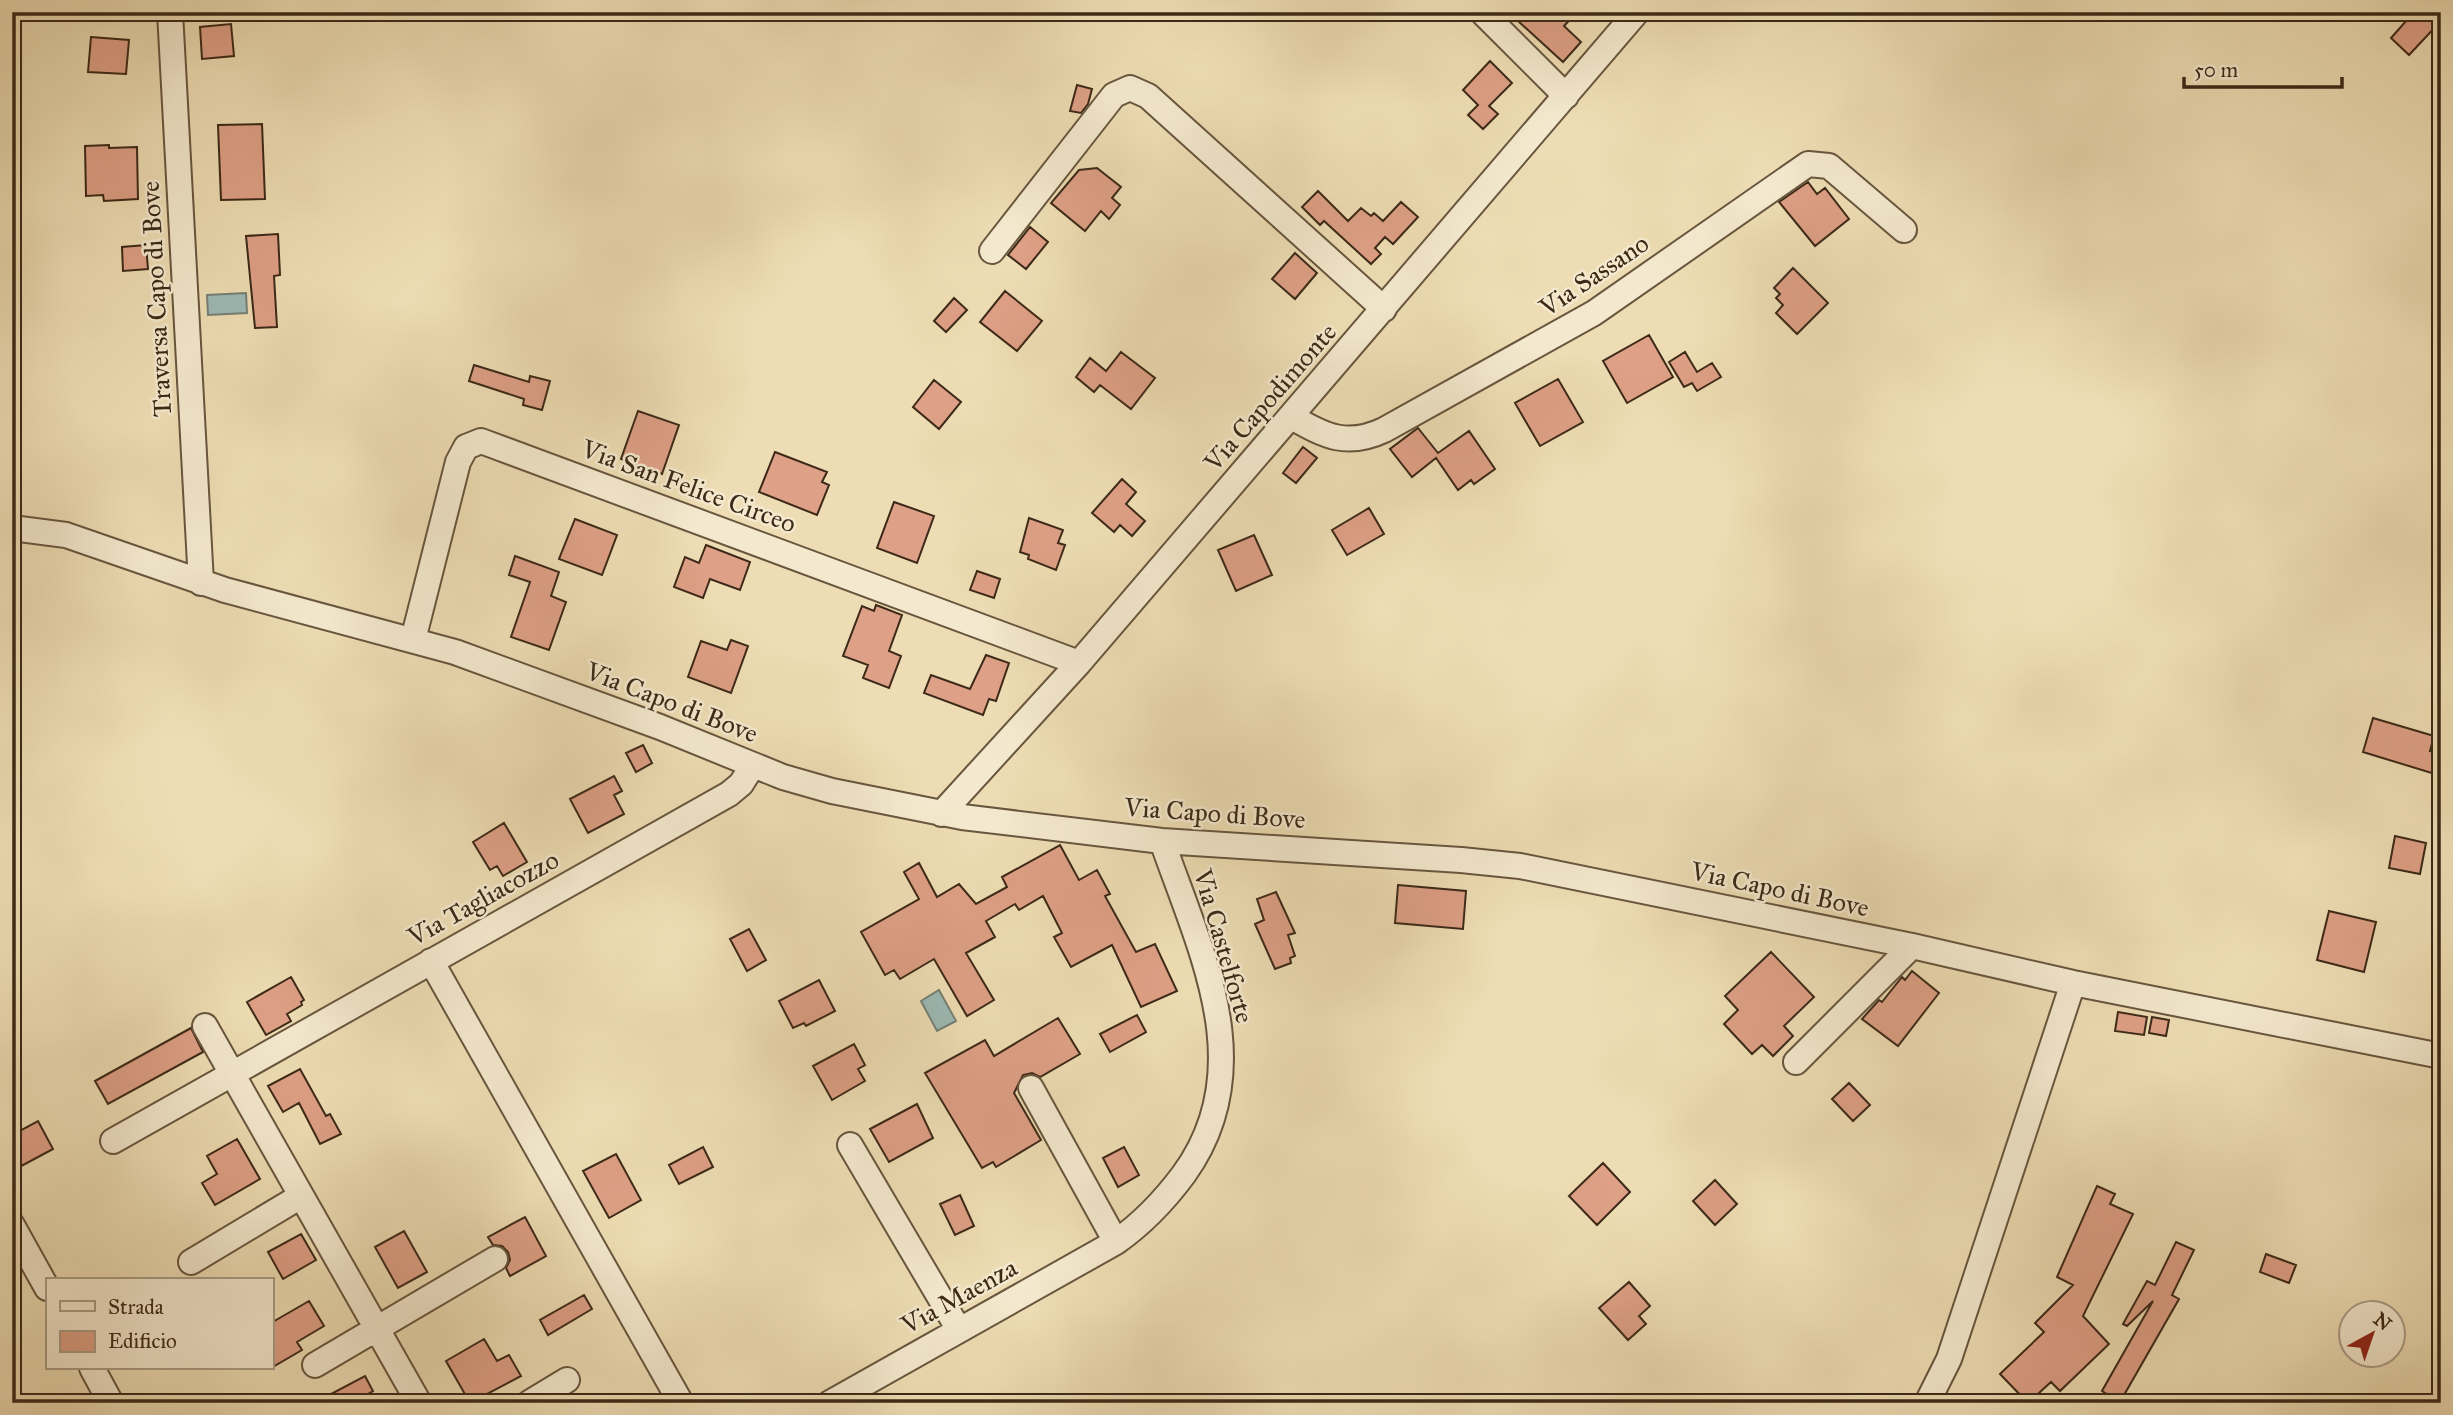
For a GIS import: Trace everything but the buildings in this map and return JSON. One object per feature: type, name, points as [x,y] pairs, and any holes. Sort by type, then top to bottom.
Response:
[{"type":"street","name":"Traversa Capo di Bove","points":[[170,12],[201,583]]},
{"type":"street","points":[[1482,12],[1566,96]]},
{"type":"street","name":"Via Capodimonte","points":[[941,814],[1079,663],[1637,12]]},
{"type":"street","points":[[992,251],[1114,95],[1123,88],[1130,88],[1147,96],[1384,309]]},
{"type":"street","name":"Via Sassano","points":[[1292,417],[1318,432],[1342,440],[1363,439],[1384,430],[1594,313],[1808,164],[1829,166],[1904,230]]},
{"type":"street","name":"Via San Felice Circeo","points":[[413,640],[458,462],[466,447],[481,441],[1079,663]]},
{"type":"street","name":"Via Capo di Bove","points":[[12,527],[82,540],[201,583],[413,640],[565,692],[815,788],[941,814],[1162,841],[1502,864],[1912,946],[2073,983],[2441,1056]]},
{"type":"street","name":"Via Tagliacozzo","points":[[114,1141],[729,794],[741,785],[753,765]]},
{"type":"street","name":"Via Castelforte","points":[[1116,1242],[1156,1209],[1188,1168],[1209,1129],[1222,1083],[1220,1035],[1210,987],[1162,841]]},
{"type":"street","points":[[1796,1062],[1912,946]]},
{"type":"street","points":[[430,961],[681,1403]]},
{"type":"street","points":[[1927,1403],[1949,1359],[2073,983]]},
{"type":"street","points":[[205,1026],[419,1403]]},
{"type":"street","points":[[1031,1088],[1116,1242]]},
{"type":"street","points":[[850,1145],[959,1330]]},
{"type":"street","points":[[191,1262],[301,1196]]},
{"type":"street","points":[[12,1225],[46,1286]]},
{"type":"street","name":"Via Maenza","points":[[830,1403],[1116,1242]]},
{"type":"street","points":[[315,1365],[495,1259]]},
{"type":"street","points":[[93,1370],[111,1403]]},
{"type":"street","points":[[530,1403],[567,1380]]},
{"type":"water","points":[[246,293],[247,313],[208,315],[207,295]]},
{"type":"water","points":[[939,990],[956,1021],[937,1031],[921,1001]]}]
